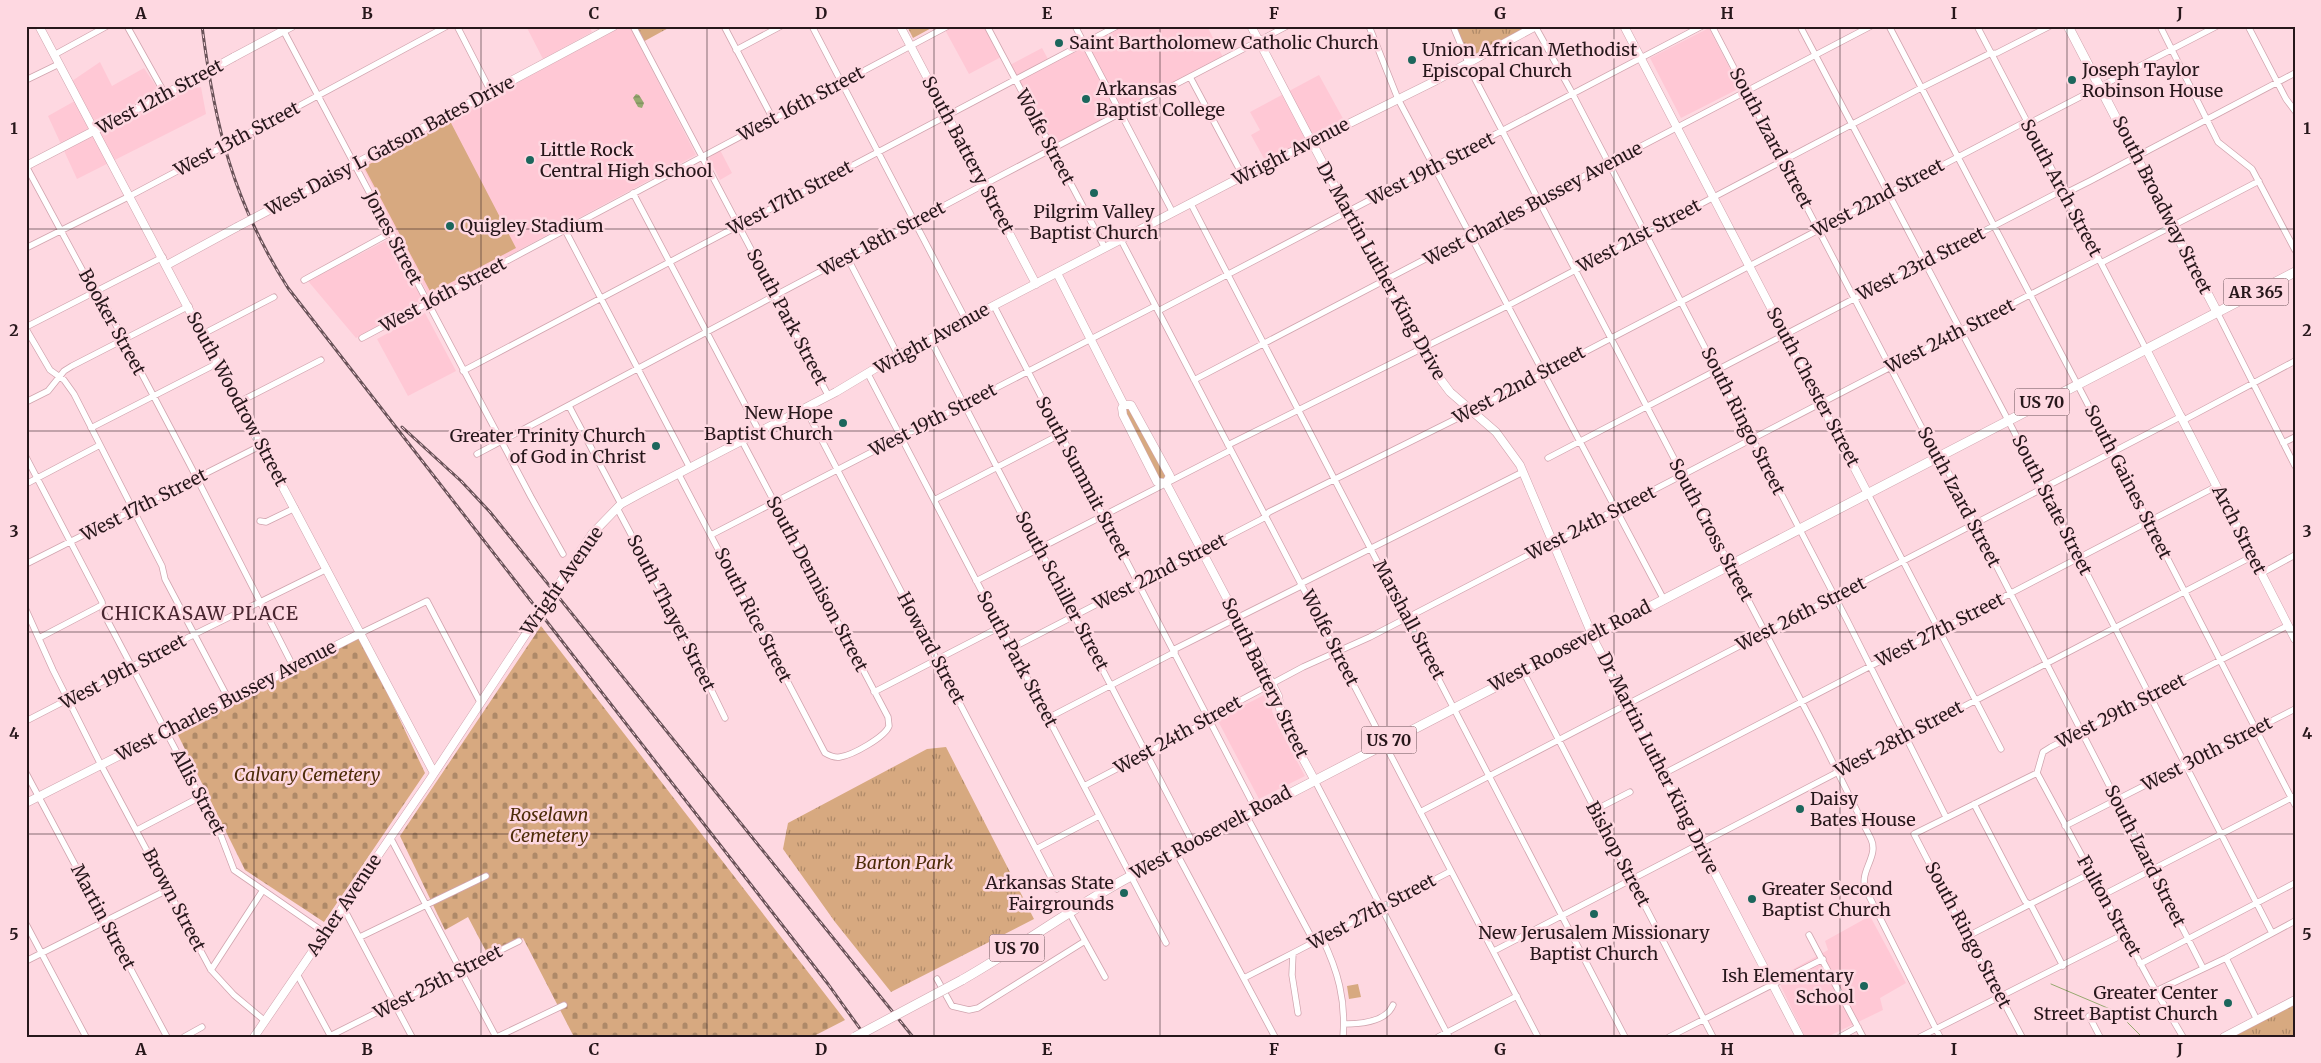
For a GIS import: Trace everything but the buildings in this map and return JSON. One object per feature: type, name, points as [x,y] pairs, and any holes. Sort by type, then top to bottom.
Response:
[{"type":"main road","name":"South Woodrow Street","points":[[39,26],[94,132],[163,257],[434,773]]},
{"type":"main road","name":"West 12th Street","points":[[26,166],[196,78],[283,28],[292,26]]},
{"type":"main road","name":"West Daisy L Gatson Bates Drive","points":[[167,265],[614,26]]},
{"type":"main road","name":"South Battery Street","points":[[900,26],[1036,284]]},
{"type":"main road","name":"Dr Martin Luther King Drive","points":[[1251,26],[1310,142],[1420,349],[1438,377],[1456,399],[1471,410],[1502,439],[1523,472],[1592,636],[1800,1037]]},
{"type":"main road","name":"Wright Avenue","points":[[434,773],[592,534],[619,506],[678,473],[868,374],[898,355],[1243,176],[1468,64],[1536,26]]},
{"type":"main road","name":"South Chester Street","points":[[1624,26],[1867,492]]},
{"type":"main road","name":"South Broadway Street","points":[[2068,26],[2217,312]]},
{"type":"main road","name":"West Roosevelt Road","points":[[855,1037],[962,980],[1020,946],[1069,912],[1176,852],[1867,492],[2295,272]]},
{"type":"main road","name":"South Battery Street","points":[[1057,273],[1124,405],[1122,408],[1123,415],[1157,482],[1166,483],[1272,684],[1278,696],[1282,720],[1314,779]]},
{"type":"main road","name":"Arch Street","points":[[2146,349],[2295,640]]},
{"type":"main road","points":[[1124,405],[1131,406],[1134,410],[1170,476],[1166,483]]},
{"type":"main road","name":"West Charles Bussey Avenue","points":[[26,804],[361,633]]},
{"type":"main road","name":"Asher Avenue","points":[[254,1037],[434,773]]},
{"type":"main road","points":[[2224,1037],[2295,1000]]},
{"type":"street","points":[[54,55],[107,26]]},
{"type":"street","points":[[127,26],[166,94]]},
{"type":"street","name":"West 13th Street","points":[[26,248],[130,196],[446,26]]},
{"type":"street","points":[[456,26],[492,92]]},
{"type":"street","name":"South Park Street","points":[[633,26],[828,395]]},
{"type":"street","points":[[724,26],[773,119]]},
{"type":"street","points":[[736,50],[781,26]]},
{"type":"street","points":[[812,26],[966,320]]},
{"type":"street","name":"West 16th Street","points":[[362,338],[948,26]]},
{"type":"street","name":"Wolfe Street","points":[[987,26],[1105,248]]},
{"type":"street","points":[[1075,26],[1173,212]]},
{"type":"street","name":"West 17th Street","points":[[463,371],[1117,26]]},
{"type":"street","name":"West 18th Street","points":[[477,454],[1051,149],[1287,26]]},
{"type":"street","points":[[1369,26],[1398,99],[1506,306],[1663,598]]},
{"type":"street","name":"South Cross Street","points":[[1453,26],[1468,64],[1574,270],[1802,702],[1873,843],[1874,852],[1864,877],[1865,888],[1940,1037]]},
{"type":"street","name":"South Ringo Street","points":[[1536,26],[1835,596],[1946,818],[1914,834],[2022,1037]]},
{"type":"street","name":"West 19th Street","points":[[711,535],[1091,339],[1229,274],[1702,26]]},
{"type":"street","name":"South Izard Street","points":[[1712,26],[2046,662],[2203,968]]},
{"type":"street","name":"South State Street","points":[[1800,26],[2044,488],[2272,933]]},
{"type":"street","name":"West Charles Bussey Avenue","points":[[1194,380],[1871,26]]},
{"type":"street","name":"South Gaines Street","points":[[1889,26],[2029,296],[2113,452],[2255,729],[2293,797],[2295,806]]},
{"type":"street","name":"South Arch Street","points":[[1977,26],[2146,349]]},
{"type":"street","name":"West 21st Street","points":[[976,581],[1166,483],[1298,409],[1506,306],[1921,88],[1991,54],[1997,54],[2050,26]]},
{"type":"street","points":[[2160,26],[2218,142],[2249,165],[2295,250]]},
{"type":"street","name":"West 22nd Street","points":[[1012,648],[1262,519],[1334,478],[1471,410],[1957,157],[2100,87],[2217,26]]},
{"type":"street","points":[[2248,26],[2277,83],[2295,111]]},
{"type":"street","name":"Jones Street","points":[[283,28],[463,371],[563,554]]},
{"type":"street","points":[[26,80],[59,64]]},
{"type":"street","name":"West 23rd Street","points":[[1548,458],[1854,298],[2064,191],[2076,187],[2295,73]]},
{"type":"street","points":[[1190,77],[1243,176]]},
{"type":"street","name":"Booker Street","points":[[26,166],[153,395],[294,668]]},
{"type":"street","name":"West 24th Street","points":[[1084,786],[1272,684],[1337,652],[1342,652],[1960,331],[2173,226],[2259,181]]},
{"type":"street","points":[[633,193],[759,432]]},
{"type":"street","name":"Marshall Street","points":[[1191,204],[1625,1037]]},
{"type":"street","points":[[565,230],[690,468]]},
{"type":"street","points":[[304,280],[390,233]]},
{"type":"street","name":"Wolfe Street","points":[[1121,240],[1302,583],[1383,744],[1538,1037]]},
{"type":"street","points":[[163,257],[95,290],[26,328],[50,370],[70,389],[162,566],[165,579],[229,700]]},
{"type":"street","points":[[847,257],[898,355]]},
{"type":"street","points":[[203,334],[274,296]]},
{"type":"street","points":[[26,402],[48,391],[72,366],[188,306]]},
{"type":"street","name":"South Summit Street","points":[[994,306],[1256,810]]},
{"type":"street","name":"South Broadway Street","points":[[2217,312],[2295,466]]},
{"type":"street","name":"South Schiller Street","points":[[930,339],[1193,843]]},
{"type":"street","points":[[239,402],[322,360]]},
{"type":"street","name":"West 26th Street","points":[[1420,812],[2113,452],[2253,384],[2295,361]]},
{"type":"street","points":[[91,428],[218,363]]},
{"type":"street","name":"South Park Street","points":[[868,374],[1166,943]]},
{"type":"street","name":"South Thayer Street","points":[[569,406],[725,718]]},
{"type":"street","name":"Howard Street","points":[[805,408],[1057,889]]},
{"type":"street","points":[[934,500],[1061,434]]},
{"type":"street","points":[[2283,443],[2295,437]]},
{"type":"street","name":"South Dennison Street","points":[[742,441],[888,717],[888,729]]},
{"type":"street","points":[[26,484],[100,446]]},
{"type":"street","name":"West 17th Street","points":[[26,564],[262,446]]},
{"type":"street","name":"Allis Street","points":[[26,457],[102,605],[103,612],[226,846],[234,870],[325,933]]},
{"type":"street","points":[[1048,718],[1299,587],[1302,583],[1523,472]]},
{"type":"street","name":"South Rice Street","points":[[678,473],[823,749],[829,756],[843,757],[881,738],[888,729]]},
{"type":"street","name":"West 27th Street","points":[[1663,774],[2217,486]]},
{"type":"street","name":"South Chester Street","points":[[1867,492],[2001,749]]},
{"type":"street","points":[[260,521],[266,522],[294,508]]},
{"type":"street","points":[[2262,573],[2295,555]]},
{"type":"street","name":"West 28th Street","points":[[1494,951],[1836,771],[2253,556]]},
{"type":"street","name":"West 19th Street","points":[[26,721],[327,569]]},
{"type":"street","name":"West Charles Bussey Avenue","points":[[361,633],[427,601],[480,702]]},
{"type":"street","points":[[39,638],[102,605]]},
{"type":"street","name":"Brown Street","points":[[26,610],[101,765],[211,970],[234,995],[264,1021]]},
{"type":"street","points":[[874,692],[1000,626]]},
{"type":"street","name":"West 29th Street","points":[[2038,773],[2043,752],[2150,695],[2288,626]]},
{"type":"street","name":"Bishop Street","points":[[1523,671],[1713,1037]]},
{"type":"street","name":"West 30th Street","points":[[2066,826],[2295,709]]},
{"type":"street","name":"Martin Street","points":[[26,773],[166,1037]]},
{"type":"street","points":[[1946,818],[2038,773]]},
{"type":"street","name":"Fulton Street","points":[[2038,773],[2140,964],[2183,1037]]},
{"type":"street","name":"South Battery Street","points":[[1314,779],[1383,907],[1448,1035]]},
{"type":"street","points":[[1595,810],[1630,792]]},
{"type":"street","points":[[137,830],[200,797]]},
{"type":"street","points":[[2103,895],[2293,797]]},
{"type":"street","points":[[1974,804],[2025,901],[2030,904],[2063,966]]},
{"type":"street","points":[[1246,815],[1314,942]]},
{"type":"street","points":[[1036,849],[1099,816]]},
{"type":"street","points":[[390,837],[497,1037],[564,1005]]},
{"type":"street","points":[[1176,852],[1275,1037]]},
{"type":"street","name":"West 27th Street","points":[[1244,978],[1451,871]]},
{"type":"street","points":[[1968,936],[2091,874]]},
{"type":"street","points":[[360,937],[486,876]]},
{"type":"street","points":[[2140,964],[2295,883]]},
{"type":"street","points":[[26,961],[169,889]]},
{"type":"street","points":[[211,970],[263,890]]},
{"type":"street","points":[[343,907],[412,1037]]},
{"type":"street","points":[[1069,912],[1105,976]]},
{"type":"street","points":[[2156,992],[2226,958],[2295,921]]},
{"type":"street","points":[[26,924],[86,1037]]},
{"type":"street","points":[[1920,1037],[2001,998],[2124,934]]},
{"type":"street","points":[[1809,935],[1863,1037]]},
{"type":"street","points":[[1322,938],[1340,981],[1344,1003],[1343,1037]]},
{"type":"street","name":"West 25th Street","points":[[331,1036],[519,941]]},
{"type":"street","points":[[937,979],[952,1006],[969,1010],[978,1008],[1085,941]]},
{"type":"street","name":"West 27th Street","points":[[1293,953],[1292,975],[1298,1013]]},
{"type":"street","points":[[2226,958],[2257,1020]]},
{"type":"street","points":[[1669,1037],[1823,959]]},
{"type":"street","points":[[297,974],[331,1036]]},
{"type":"street","points":[[1438,1037],[1448,1035],[1517,996]]},
{"type":"street","points":[[1344,1024],[1365,1022],[1381,1017],[1390,1012],[1393,1005]]},
{"type":"street","points":[[2090,1016],[2100,1037]]},
{"type":"street","points":[[184,1037],[202,1027]]},
{"type":"street","points":[[1840,1037],[1858,1027]]},
{"type":"shaded area","points":[[526,26],[589,26],[592,32],[543,59]]},
{"type":"shaded area","name":"Little Rock Central High School","points":[[623,26],[629,26],[632,31],[696,155],[430,298],[362,166],[595,41],[595,36],[598,40]]},
{"type":"shaded area","points":[[948,26],[987,26],[1003,56],[969,74],[944,28]]},
{"type":"shaded area","name":"Arkansas Baptist College","points":[[1117,26],[1207,26],[1224,59],[1051,149],[1008,66],[1042,48],[1049,61]]},
{"type":"shaded area","points":[[1709,28],[1740,88],[1681,118],[1650,58]]},
{"type":"shaded area","points":[[100,62],[112,86],[144,68],[160,92],[201,87],[206,114],[77,179],[48,116],[80,98],[72,81]]},
{"type":"shaded area","name":"Arkansas Baptist College","points":[[1319,75],[1346,124],[1267,164],[1251,135],[1260,130],[1250,112]]},
{"type":"shaded area","points":[[636,94],[639,95],[644,103],[642,108],[638,107],[633,98]]},
{"type":"shaded area","points":[[720,150],[732,173],[720,180],[709,158]]},
{"type":"shaded area","points":[[389,239],[422,299],[422,303],[356,338],[308,281]]},
{"type":"shaded area","points":[[425,313],[456,371],[408,396],[377,339]]},
{"type":"shaded area","points":[[1270,692],[1273,698],[1272,711],[1279,728],[1305,776],[1259,799],[1217,719]]},
{"type":"shaded area","points":[[1870,916],[1906,983],[1880,998],[1883,1010],[1827,1037],[1805,1037],[1777,978],[1828,950],[1825,941]]},
{"type":"green space","points":[[633,26],[672,26],[641,43]]},
{"type":"green space","points":[[907,26],[935,26],[913,38]]},
{"type":"green space","points":[[1453,26],[1536,26],[1468,64]]},
{"type":"green space","name":"Quigley Stadium","points":[[450,121],[516,248],[431,293],[364,167]]},
{"type":"green space","points":[[1128,407],[1166,475],[1163,479],[1160,480],[1124,409]]},
{"type":"green space","name":"Roselawn Cemetery","points":[[541,626],[845,1020],[812,1037],[574,1037],[523,938],[488,955],[468,917],[445,930],[400,836]]},
{"type":"green space","name":"Calvary Cemetery","points":[[361,637],[425,773],[324,922],[245,870],[177,733]]},
{"type":"green space","name":"Barton Park","points":[[946,747],[1034,919],[891,992],[835,922],[783,849],[788,823],[927,749]]},
{"type":"green space","points":[[1358,984],[1361,997],[1349,999],[1347,986]]},
{"type":"green space","points":[[2295,1001],[2295,1037],[2225,1037]]},
{"type":"waterway","points":[[2051,984],[2117,1012],[2142,1037]]},
{"type":"railway","points":[[202,26],[213,97],[229,162],[253,225],[288,288],[828,984],[866,1037]]},
{"type":"railway","points":[[402,427],[461,481],[490,512],[913,1037]]},
{"type":"place","name":"Saint Bartholomew Catholic Church","points":[[1059,43]]},
{"type":"place","name":"Union African Methodist Episcopal Church","points":[[1412,60]]},
{"type":"place","name":"Joseph Taylor Robinson House","points":[[2072,80]]},
{"type":"place","name":"Arkansas Baptist College","points":[[1086,99]]},
{"type":"place","name":"Little Rock Central High School","points":[[530,160]]},
{"type":"place","name":"Pilgrim Valley Baptist Church","points":[[1094,193]]},
{"type":"place","name":"Quigley Stadium","points":[[450,226]]},
{"type":"place","name":"New Hope Baptist Church","points":[[843,423]]},
{"type":"place","name":"Greater Trinity Church of God in Christ","points":[[656,446]]},
{"type":"place","name":"Daisy Bates House","points":[[1800,809]]},
{"type":"place","name":"Arkansas State Fairgrounds","points":[[1124,893]]},
{"type":"place","name":"Greater Second Baptist Church","points":[[1752,899]]},
{"type":"place","name":"New Jerusalem Missionary Baptist Church","points":[[1594,914]]},
{"type":"place","name":"Ish Elementary School","points":[[1864,986]]},
{"type":"place","name":"Greater Center Street Baptist Church","points":[[2228,1003]]},
{"type":"district","name":"CHICKASAW PLACE","points":[[200,613]]}]
